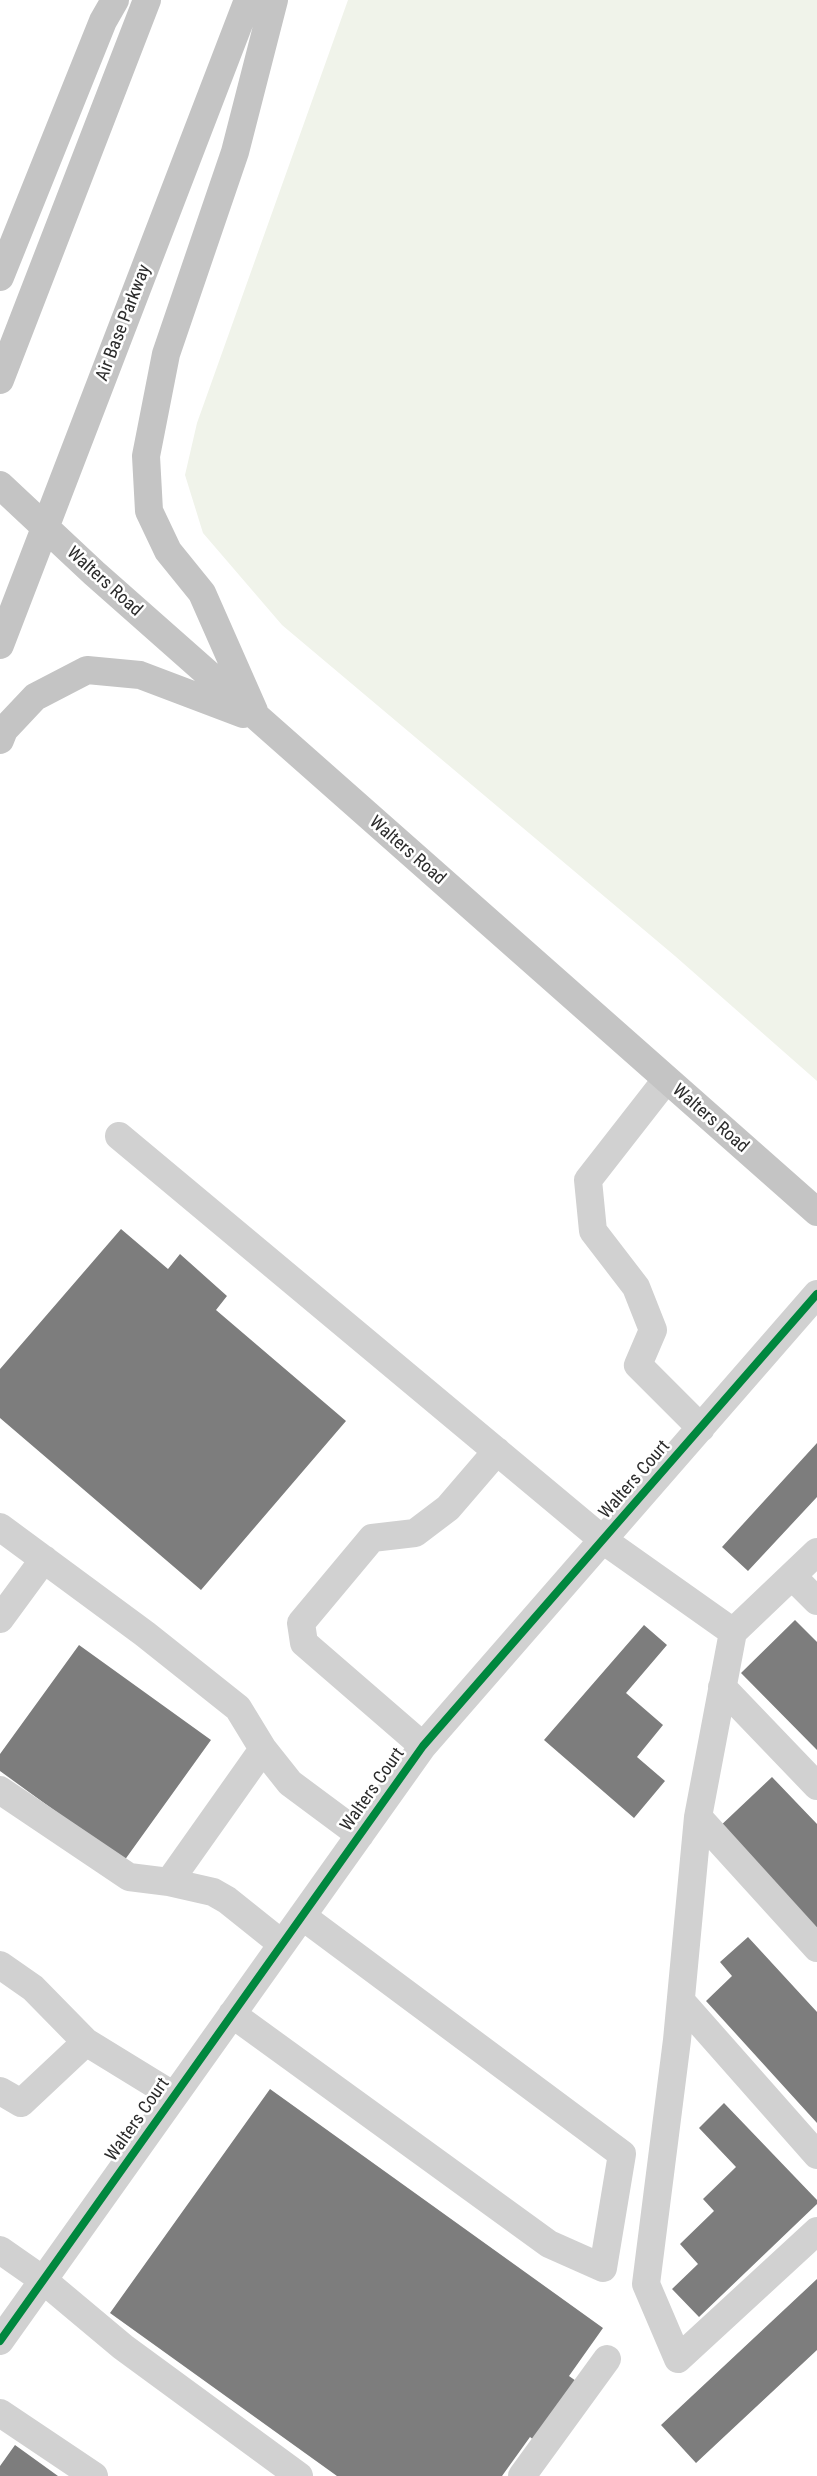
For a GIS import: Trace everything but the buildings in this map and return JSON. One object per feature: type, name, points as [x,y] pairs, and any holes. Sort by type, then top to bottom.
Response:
[{"type":"main road","points":[[0,277],[104,21],[115,0]]},
{"type":"main road","points":[[0,380],[147,0]]},
{"type":"main road","name":"Air Base Parkway","points":[[0,645],[248,0]]},
{"type":"main road","points":[[258,719],[202,593],[168,551],[149,511],[146,456],[166,354],[235,152],[274,0]]},
{"type":"main road","name":"Walters Road","points":[[0,485],[44,527],[258,719],[817,1212]]},
{"type":"main road","points":[[0,740],[4,730],[35,696],[87,670],[140,675],[258,719]]},
{"type":"street","points":[[666,1080],[588,1180],[593,1231],[636,1286],[653,1330],[638,1365],[701,1428]]},
{"type":"street","points":[[119,1136],[602,1540],[732,1632]]},
{"type":"street","name":"Walters Court","points":[[0,2341],[424,1746],[817,1294]]},
{"type":"street","points":[[424,1746],[304,1643],[301,1623],[372,1538],[415,1533],[448,1508],[497,1451]]},
{"type":"street","points":[[0,1527],[145,1634],[238,1708],[263,1749],[290,1783],[360,1835]]},
{"type":"street","points":[[817,1552],[732,1632],[698,1817],[681,2001],[646,2284],[678,2359],[817,2231]]},
{"type":"street","points":[[0,1619],[44,1559]]},
{"type":"street","points":[[792,1576],[817,1602]]},
{"type":"street","points":[[722,1687],[817,1786]]},
{"type":"street","points":[[169,1882],[263,1749]]},
{"type":"street","points":[[0,1790],[129,1877],[169,1882],[213,1892],[282,1944]]},
{"type":"street","points":[[698,1817],[817,1948]]},
{"type":"street","points":[[232,2014],[549,2244],[603,2268],[622,2154],[302,1916]]},
{"type":"street","points":[[0,1965],[33,1988],[86,2042],[174,2096]]},
{"type":"street","points":[[681,2001],[817,2156]]},
{"type":"street","points":[[0,2091],[21,2103],[86,2042]]},
{"type":"street","points":[[0,2250],[43,2280],[123,2348],[299,2476]]},
{"type":"street","points":[[522,2476],[607,2359]]},
{"type":"street","points":[[0,2413],[94,2476]]},
{"type":"shaded area","points":[[348,0],[817,0],[817,1081],[675,956],[282,625],[203,533],[185,475],[197,423]]},
{"type":"cycle path","points":[[0,2341],[423,1746],[817,1294]]}]
